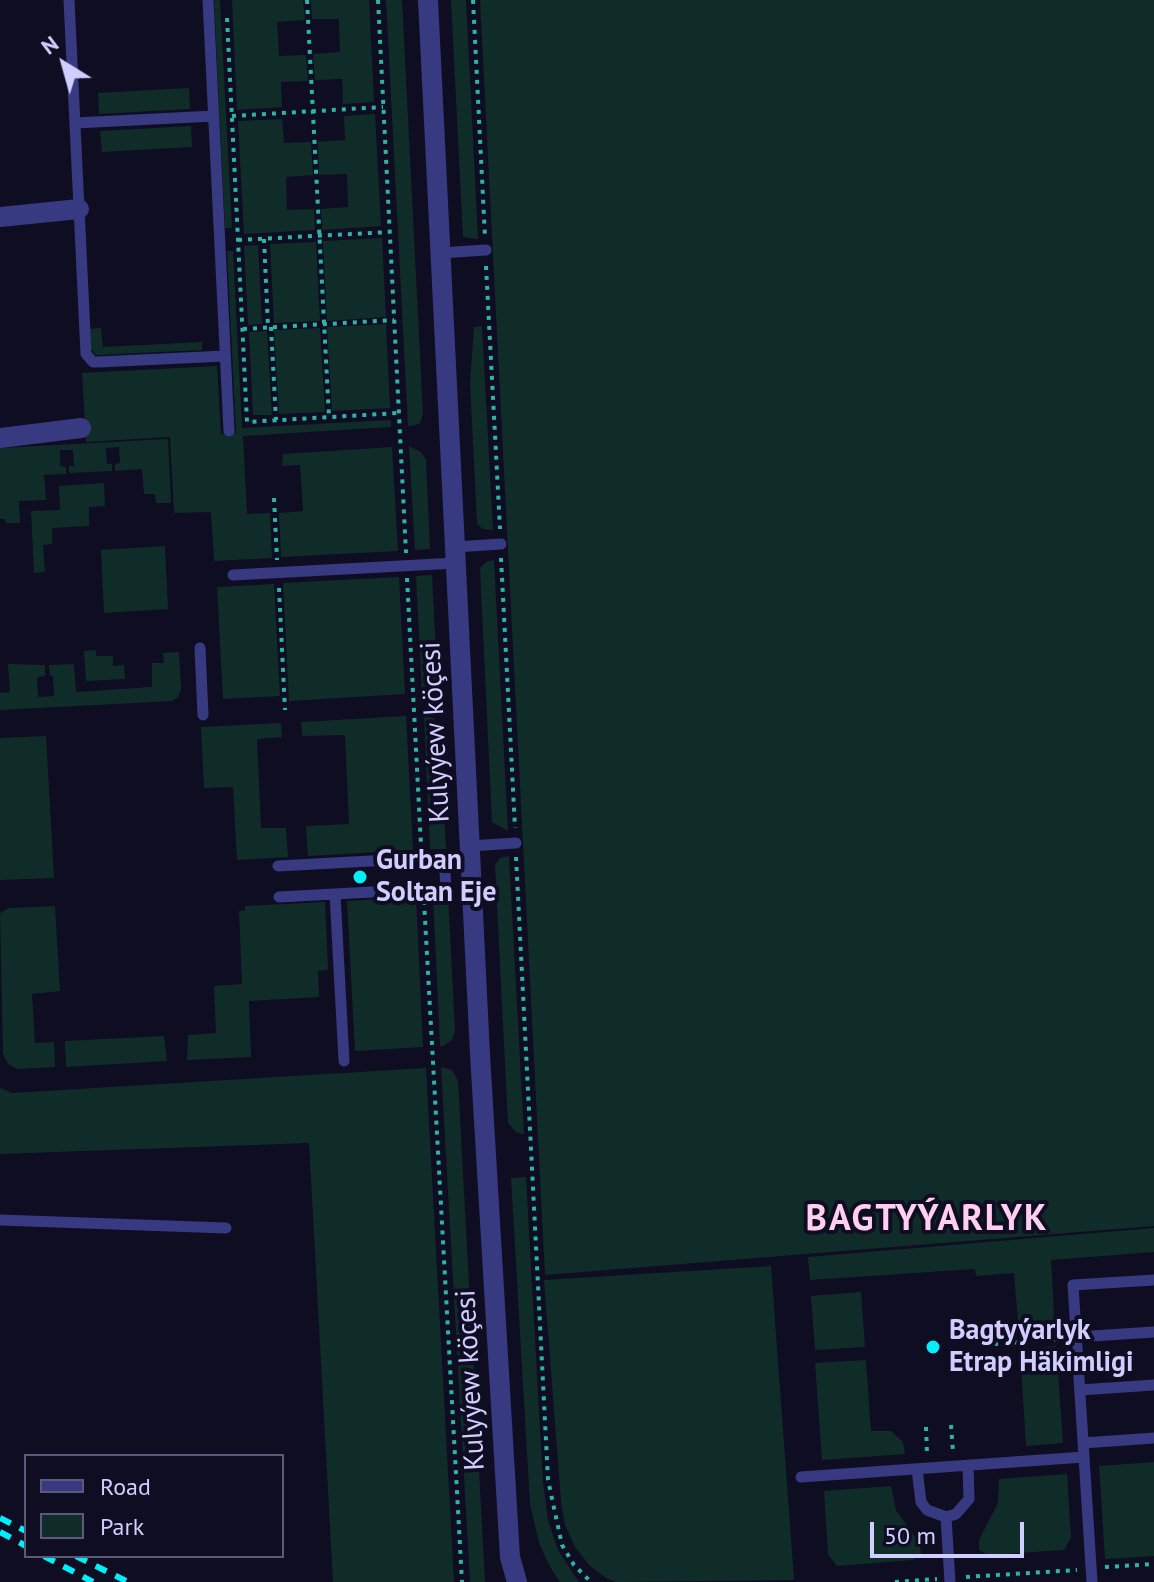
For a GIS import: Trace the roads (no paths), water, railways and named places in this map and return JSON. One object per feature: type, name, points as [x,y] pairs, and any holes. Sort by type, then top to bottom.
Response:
[{"type":"street","name":"Kulyýew köçesi","points":[[428,0],[471,871],[510,1557]]},
{"type":"street","points":[[0,217],[79,209]]},
{"type":"street","points":[[0,438],[81,428]]},
{"type":"street","points":[[510,1557],[510,1582]]},
{"type":"street","points":[[510,1557],[517,1582]]},
{"type":"lane","points":[[69,0],[86,350],[89,359],[98,362],[225,356]]},
{"type":"lane","points":[[208,0],[229,431]]},
{"type":"lane","points":[[75,123],[214,116]]},
{"type":"lane","points":[[440,253],[486,250]]},
{"type":"lane","points":[[233,575],[455,555],[501,544]]},
{"type":"lane","points":[[200,648],[203,715]]},
{"type":"lane","points":[[470,846],[516,843]]},
{"type":"lane","points":[[278,866],[444,857],[446,888],[279,897]]},
{"type":"lane","points":[[445,872],[471,871]]},
{"type":"lane","points":[[335,894],[344,1061]]},
{"type":"lane","points":[[0,1220],[226,1228]]},
{"type":"lane","points":[[1092,1582],[1073,1285],[1154,1280]]},
{"type":"lane","points":[[1076,1337],[1154,1332]]},
{"type":"lane","points":[[1080,1390],[1154,1385]]},
{"type":"lane","points":[[1083,1443],[1154,1438]]},
{"type":"lane","points":[[801,1477],[1084,1457]]},
{"type":"lane","points":[[922,1468],[921,1502],[927,1510],[946,1517],[956,1514],[969,1499],[968,1465]]},
{"type":"lane","points":[[946,1517],[950,1582]]},
{"type":"railway","points":[[0,1518],[24,1530]]},
{"type":"railway","points":[[0,1532],[24,1545]]},
{"type":"railway","points":[[48,1558],[93,1582]]},
{"type":"railway","points":[[80,1558],[128,1582]]},
{"type":"place","name":"Gurban Soltan Eje","points":[[360,877]]},
{"type":"place","name":"Bagtyýarlyk Etrap Häkimligi","points":[[933,1347]]},
{"type":"district","name":"BAGTYÝARLYK","points":[[927,1220]]}]
